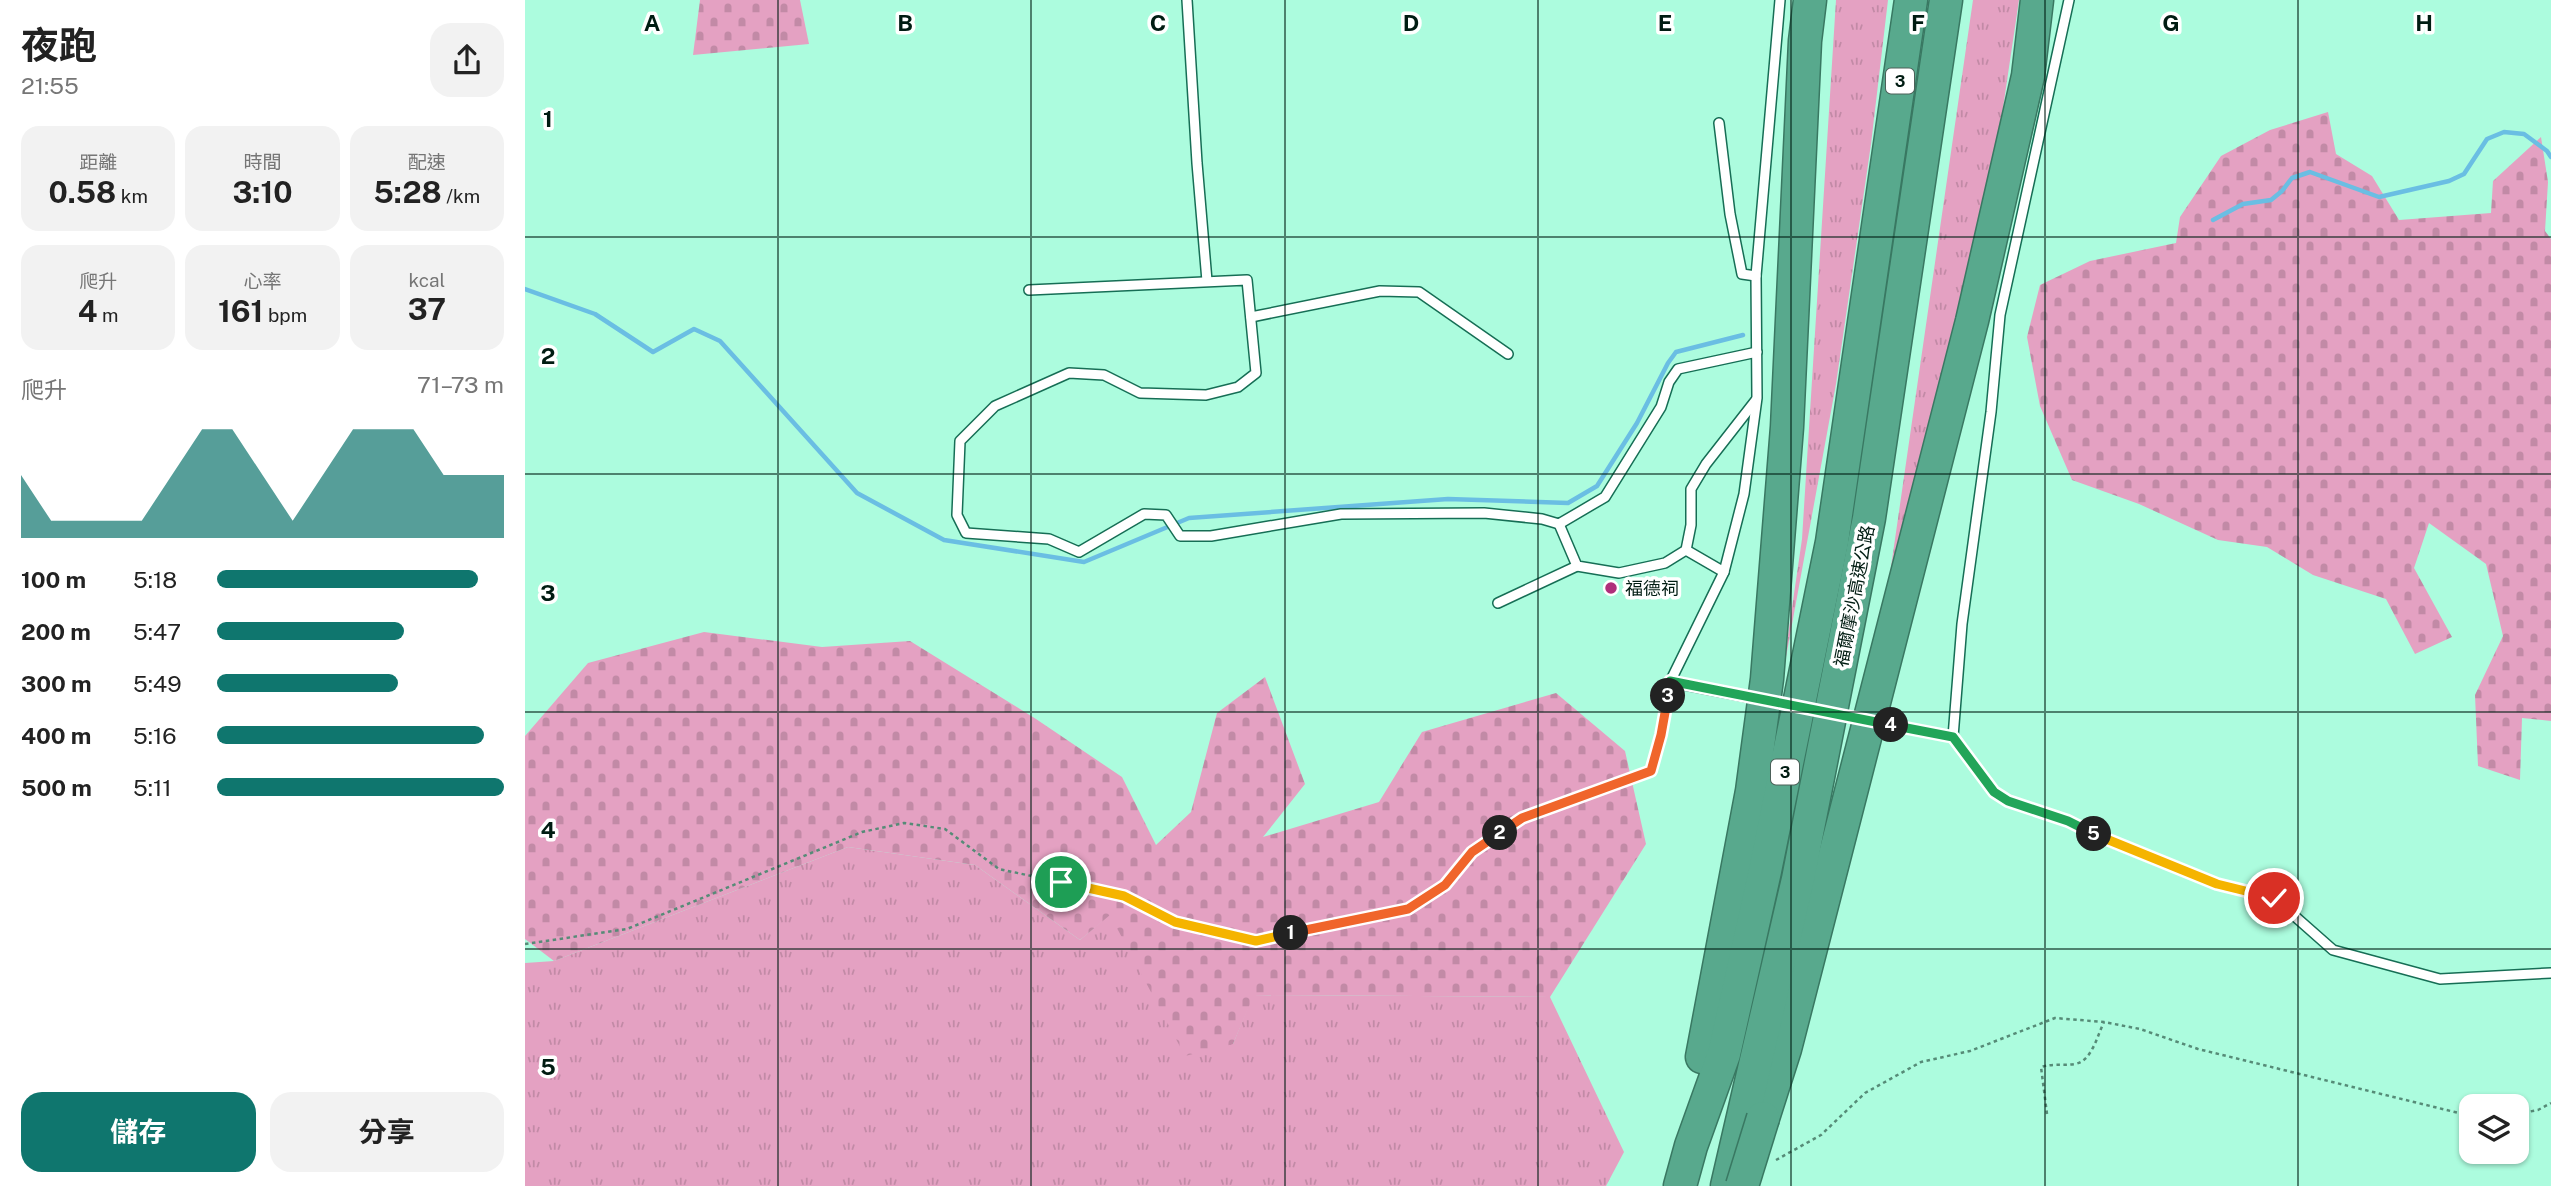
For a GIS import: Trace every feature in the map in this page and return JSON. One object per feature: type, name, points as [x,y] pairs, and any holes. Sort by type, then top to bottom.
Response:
[{"type":"highway","points":[[1691,1146],[1703,1054],[1752,791],[1767,679],[1787,427],[1805,41],[1810,0]]},
{"type":"highway","name":"福爾摩沙高速公路","points":[[1691,1146],[1724,1055],[1765,871],[1832,542],[1911,0]]},
{"type":"highway","name":"福爾摩沙高速公路","points":[[1727,1186],[1754,1115],[1869,518],[1946,0]]},
{"type":"highway","points":[[1742,1186],[1754,1115],[1789,1036],[1972,321],[2028,76],[2037,0]]},
{"type":"highway","name":"3","points":[[1681,1186],[1691,1146]]},
{"type":"lane","points":[[1187,0],[1207,281]]},
{"type":"lane","points":[[1780,0],[1756,276],[1757,398],[1744,494],[1724,572],[1670,681],[1953,737]]},
{"type":"lane","points":[[2069,0],[2000,315],[1991,412],[1962,624],[1953,737],[1994,792],[2008,801],[2068,821],[2100,837],[2217,884],[2274,898],[2333,950],[2440,979],[2551,973]]},
{"type":"lane","points":[[1719,123],[1730,214],[1742,274],[1756,276]]},
{"type":"lane","points":[[1030,290],[1247,280],[1256,373],[1238,387],[1206,396],[1140,393],[1104,374],[1069,373],[995,406],[960,441],[957,515],[966,533],[1049,539],[1079,552],[1144,514],[1167,515],[1180,536],[1211,536],[1341,514],[1484,513],[1542,519],[1559,524],[1605,497],[1661,407],[1669,382],[1678,369],[1757,352]]},
{"type":"lane","points":[[1251,317],[1381,291],[1419,292],[1508,354]]},
{"type":"lane","points":[[1498,603],[1577,566],[1619,573],[1665,563],[1686,550],[1691,525],[1691,489],[1706,464],[1757,398]]},
{"type":"lane","points":[[1559,524],[1577,566]]},
{"type":"lane","points":[[1686,550],[1724,572]]},
{"type":"path","points":[[525,944],[627,929],[862,832],[904,823],[945,829],[999,869],[1124,896],[1175,922],[1256,941],[1408,909],[1445,885],[1472,852],[1522,818],[1651,771],[1661,735],[1670,681]]},
{"type":"path","points":[[1776,1161],[1821,1135],[1865,1093],[1921,1062],[1970,1051],[2055,1018],[2104,1022],[2140,1029],[2211,1052],[2459,1113]]},
{"type":"path","points":[[2046,1114],[2041,1067],[2055,1063],[2077,1064],[2088,1058],[2104,1022]]},
{"type":"path","points":[[2529,1112],[2551,1103]]},
{"type":"green space","points":[[700,0],[800,0],[809,44],[693,55]]},
{"type":"green space","points":[[1836,0],[1888,0],[1871,144],[1836,384],[1780,690],[1802,539]]},
{"type":"green space","points":[[1973,0],[2019,0],[1993,175],[1941,389],[1901,530],[1882,629]]},
{"type":"green space","points":[[2328,112],[2336,154],[2372,176],[2399,220],[2491,213],[2493,181],[2541,137],[2548,182],[2545,231],[2551,239],[2551,721],[2522,718],[2520,780],[2478,766],[2475,695],[2503,636],[2486,564],[2429,523],[2414,568],[2452,637],[2415,654],[2386,599],[2313,575],[2267,547],[2218,540],[2139,504],[2072,480],[2040,406],[2027,337],[2040,285],[2090,261],[2176,243],[2180,217],[2221,156],[2270,130]]},
{"type":"green space","points":[[704,632],[822,647],[910,641],[1036,719],[1122,777],[1156,845],[1191,812],[1217,713],[1265,677],[1305,784],[1263,837],[1379,802],[1422,732],[1556,693],[1625,751],[1646,844],[1550,997],[1254,995],[1233,1044],[1185,1056],[1110,915],[1080,940],[975,865],[848,847],[554,961],[525,939],[525,736],[588,663]]},
{"type":"green space","points":[[848,847],[975,865],[1080,940],[1110,914],[1233,1044],[1253,995],[1550,997],[1624,1152],[1606,1186],[525,1186],[525,963],[554,961]]},
{"type":"waterway","points":[[2213,220],[2243,204],[2271,200],[2292,178],[2310,172],[2379,197],[2449,181],[2464,174],[2487,139],[2504,132],[2524,134],[2551,157]]},
{"type":"waterway","points":[[525,289],[595,314],[653,352],[694,329],[720,341],[857,493],[944,540],[1084,562],[1189,518],[1448,499],[1568,503],[1597,486],[1637,423],[1676,352],[1743,335]]},
{"type":"place","name":"福德祠","points":[[1611,588]]},
{"type":"route","points":[[1061,882],[1124,896],[1175,922],[1256,941],[1408,909],[1445,885],[1472,852],[1522,818],[1651,771],[1661,735],[1670,681],[1953,737],[1994,792],[2008,801],[2068,821],[2100,837],[2217,884],[2274,898]]}]
